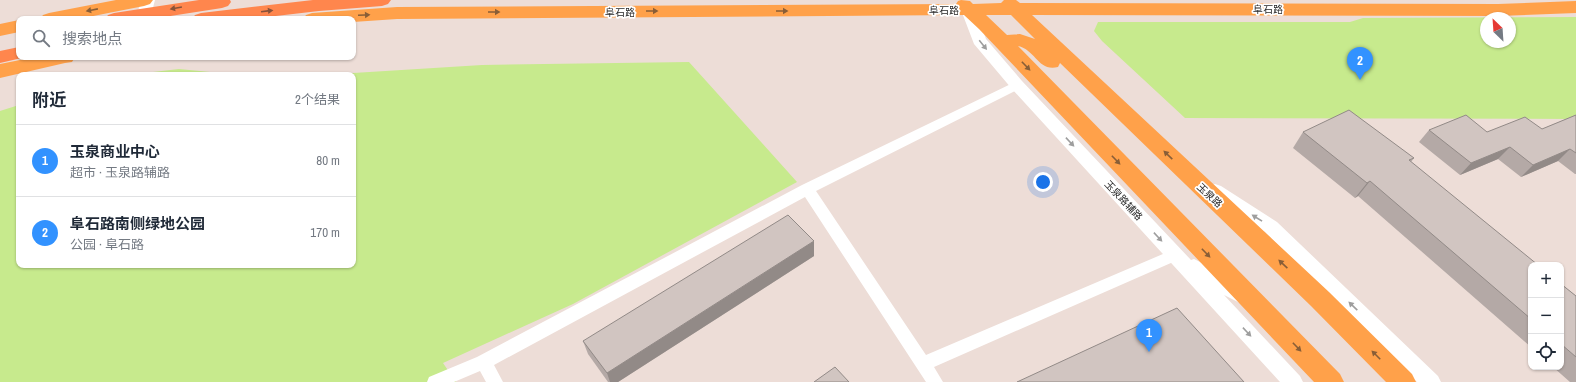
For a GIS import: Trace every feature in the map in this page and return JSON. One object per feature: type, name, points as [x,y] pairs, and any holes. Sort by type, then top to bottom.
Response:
[{"type":"highway","points":[[131,16],[188,6],[243,0]]},
{"type":"highway","points":[[226,16],[319,5],[382,0]]},
{"type":"highway","points":[[0,43],[16,40]]},
{"type":"highway","points":[[0,57],[16,54]]},
{"type":"main road","points":[[64,16],[144,0]]},
{"type":"main road","name":"阜石路","points":[[354,16],[397,13],[1011,4],[1498,10],[1576,7]]},
{"type":"main road","name":"玉泉路","points":[[1011,4],[1320,299],[1403,382]]},
{"type":"main road","points":[[963,5],[986,25],[1331,382]]},
{"type":"main road","points":[[0,30],[16,27]]},
{"type":"main road","points":[[1007,47],[1013,40],[1024,40],[1035,45],[1098,108],[1152,140]]},
{"type":"main road","points":[[0,71],[51,60]]},
{"type":"street","points":[[144,16],[148,0]]},
{"type":"street","name":"玉泉路辅路","points":[[963,5],[979,41],[1017,85],[1293,382]]},
{"type":"street","points":[[435,382],[482,362],[807,189],[1017,85]]},
{"type":"street","points":[[1186,172],[1271,227],[1431,382]]},
{"type":"street","points":[[807,189],[935,382]]},
{"type":"street","points":[[924,364],[1175,255],[1257,305]]},
{"type":"street","points":[[482,362],[495,382]]},
{"type":"green space","points":[[1480,17],[1480,48],[1516,48],[1516,17],[1576,17],[1576,119],[1185,118],[1102,41],[1094,31],[1098,22],[1350,22],[1363,18]]},
{"type":"green space","points":[[689,62],[797,182],[573,304],[443,363],[456,382],[0,382],[0,111],[16,106],[16,268],[356,268],[356,73],[482,65]]},
{"type":"green space","points":[[179,69],[210,72],[153,72]]},
{"type":"building","points":[[1349,110],[1414,158],[1409,160],[1534,262],[1528,262],[1528,316],[1370,181],[1367,183],[1303,132]]},
{"type":"building","points":[[1466,115],[1487,132],[1525,117],[1542,129],[1576,115],[1576,153],[1570,149],[1533,165],[1510,147],[1471,163],[1429,130]]},
{"type":"building","points":[[788,215],[814,241],[607,373],[583,341]]},
{"type":"building","points":[[1564,286],[1576,296],[1576,357],[1564,347]]},
{"type":"building","points":[[1177,308],[1244,382],[1017,382]]},
{"type":"building","points":[[835,367],[849,382],[814,382]]},
{"type":"place","name":"阜石路南侧绿地公园","points":[[1360,80]]},
{"type":"place","name":"玉泉商业中心","points":[[1149,352]]}]
